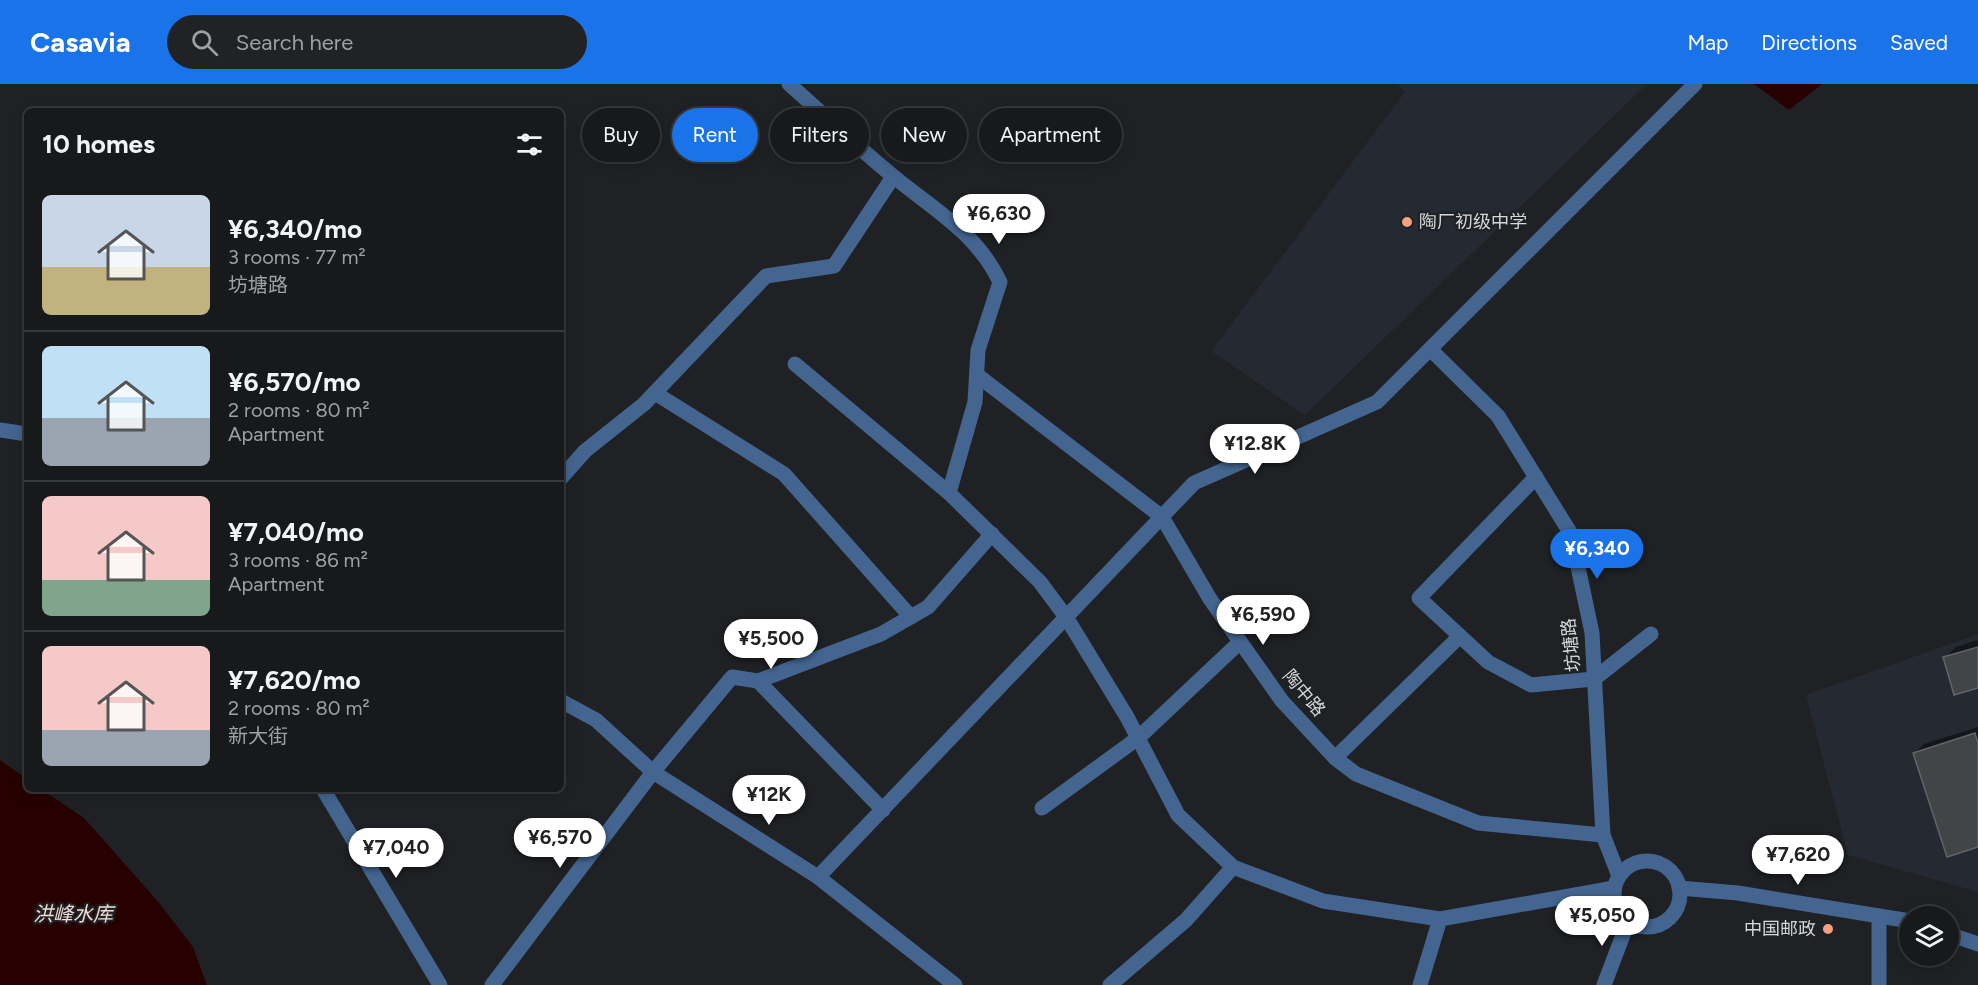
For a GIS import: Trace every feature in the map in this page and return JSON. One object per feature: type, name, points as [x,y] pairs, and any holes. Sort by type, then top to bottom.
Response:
[{"type":"street","points":[[789,84],[893,177],[954,223],[988,258],[1000,282],[978,350],[975,402],[950,493]]},
{"type":"street","points":[[818,877],[1194,483],[1377,402],[1695,84]]},
{"type":"street","points":[[564,475],[585,451],[655,393],[766,276],[834,266],[893,177]]},
{"type":"street","name":"坊塘路","points":[[1430,349],[1498,416],[1571,534],[1592,633],[1603,835],[1617,882]]},
{"type":"street","points":[[795,364],[950,493],[1040,582],[1066,617],[1138,738],[1178,815],[1233,867],[1323,901],[1440,919],[1617,882]]},
{"type":"street","name":"陶中路","points":[[977,375],[1162,517],[1210,599],[1282,701],[1335,758],[1356,774],[1478,823],[1603,835]]},
{"type":"street","points":[[655,393],[784,474],[911,617]]},
{"type":"street","points":[[0,430],[24,434]]},
{"type":"street","points":[[1536,477],[1419,598],[1488,662],[1531,685],[1594,679],[1651,634]]},
{"type":"street","points":[[492,985],[653,772],[732,677],[758,681],[881,634],[928,607],[992,534]]},
{"type":"street","points":[[1335,758],[1460,636]]},
{"type":"street","points":[[1042,808],[1138,738],[1240,642]]},
{"type":"street","points":[[758,681],[883,810]]},
{"type":"street","points":[[564,703],[596,720],[653,772],[818,877],[955,985]]},
{"type":"street","points":[[325,792],[440,985]]},
{"type":"street","points":[[1641,862],[1653,862],[1665,867],[1674,876],[1679,888],[1679,901],[1674,913],[1665,922],[1653,927],[1640,927],[1628,922],[1617,907],[1617,882],[1628,867],[1641,862]]},
{"type":"street","points":[[1110,985],[1186,920],[1233,867]]},
{"type":"street","points":[[1679,888],[1738,893],[1899,919]]},
{"type":"street","points":[[1879,916],[1879,985]]},
{"type":"street","points":[[1420,985],[1440,919]]},
{"type":"street","points":[[1604,985],[1628,922]]},
{"type":"street","points":[[1959,938],[1978,944]]},
{"type":"shaded area","name":"陶厂初级中学","points":[[1397,84],[1647,84],[1305,415],[1211,351],[1405,92]]},
{"type":"shaded area","points":[[1978,634],[1978,892],[1848,855],[1806,695]]},
{"type":"water","points":[[1754,84],[1822,84],[1789,110]]},
{"type":"water","name":"洪峰水库","points":[[0,760],[24,777],[24,792],[45,792],[84,818],[160,904],[193,947],[207,985],[0,985]]},
{"type":"building","points":[[1978,647],[1978,688],[1954,695],[1943,657]]},
{"type":"building","points":[[1975,733],[1978,743],[1978,847],[1947,857],[1913,753]]},
{"type":"place","name":"陶厂初级中学","points":[[1407,222]]},
{"type":"place","name":"中国邮政","points":[[1828,929]]}]
